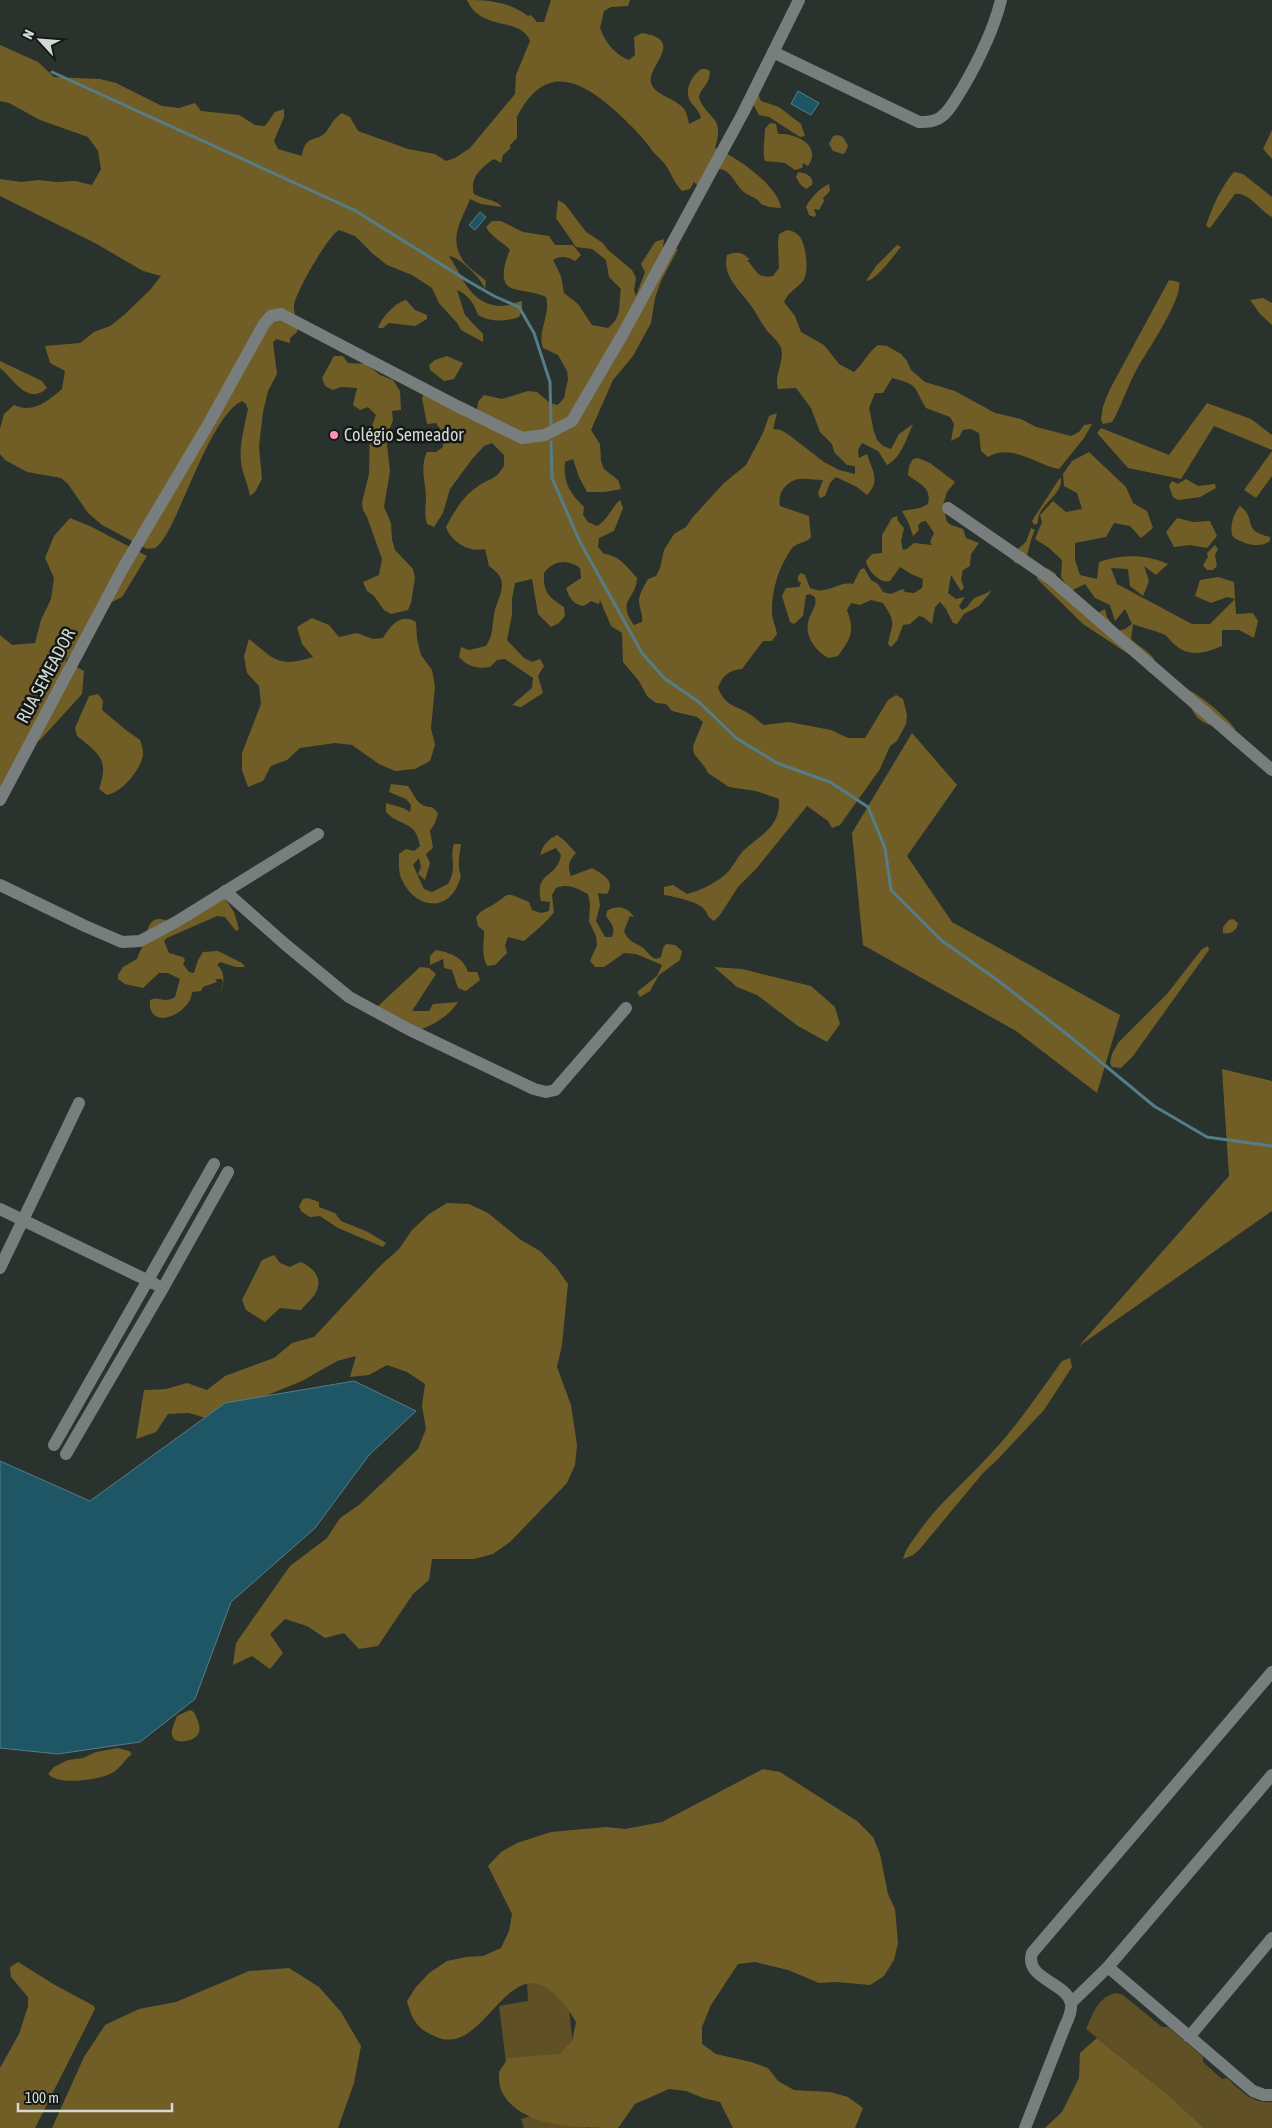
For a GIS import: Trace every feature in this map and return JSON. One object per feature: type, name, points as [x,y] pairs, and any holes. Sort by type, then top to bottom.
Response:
[{"type":"street","name":"RUA SEMEADOR","points":[[0,800],[123,568],[209,423],[264,324],[271,316],[281,314],[448,402],[522,438],[545,435],[572,422],[624,332],[743,113],[799,0]]},
{"type":"street","points":[[773,52],[919,122],[929,122],[941,117],[953,104],[987,42],[996,20],[1001,0]]},
{"type":"street","points":[[948,508],[1051,579],[1272,770]]},
{"type":"street","points":[[0,885],[84,926],[122,942],[140,941],[150,937],[318,834]]},
{"type":"street","points":[[225,891],[349,997],[408,1029],[534,1089],[546,1092],[555,1090],[626,1008]]},
{"type":"street","points":[[0,1268],[79,1102]]},
{"type":"street","points":[[54,1445],[214,1164]]},
{"type":"street","points":[[66,1454],[164,1288],[228,1172]]},
{"type":"street","points":[[0,1209],[164,1288]]},
{"type":"street","points":[[1025,2128],[1066,2026],[1071,2003],[1066,1995],[1032,1968],[1030,1960],[1032,1953],[1272,1672]]},
{"type":"street","points":[[1071,2003],[1108,1968],[1270,1782]]},
{"type":"street","points":[[1189,2037],[1272,1938]]},
{"type":"street","points":[[1108,1968],[1253,2090],[1264,2095],[1272,2095]]},
{"type":"shaded area","points":[[467,0],[491,1],[506,5],[528,16],[531,15],[537,22],[544,22],[551,0],[630,0],[628,6],[611,7],[604,11],[600,28],[608,43],[619,55],[629,60],[635,55],[634,37],[642,33],[655,37],[662,42],[662,55],[654,69],[651,83],[657,91],[684,109],[689,124],[701,118],[690,101],[688,87],[701,69],[710,71],[710,76],[699,98],[717,124],[718,137],[715,148],[744,164],[764,181],[778,199],[781,208],[761,204],[758,200],[744,192],[729,174],[722,169],[717,169],[700,188],[694,182],[690,189],[682,191],[664,163],[637,132],[606,103],[578,86],[565,82],[552,83],[539,89],[527,100],[516,119],[517,138],[510,145],[510,148],[514,145],[503,155],[501,163],[494,159],[485,165],[473,182],[474,194],[497,202],[502,207],[481,204],[470,199],[457,231],[457,247],[460,255],[467,266],[486,281],[485,289],[470,269],[459,260],[449,256],[469,289],[483,301],[492,305],[503,306],[522,301],[522,310],[519,317],[509,320],[493,320],[478,315],[475,307],[465,294],[457,290],[465,315],[483,334],[483,342],[461,330],[439,303],[432,288],[412,275],[387,265],[355,236],[339,230],[327,242],[320,253],[296,299],[294,308],[297,332],[290,338],[290,343],[276,339],[273,342],[277,374],[268,391],[263,412],[259,447],[262,479],[255,492],[250,496],[241,461],[242,441],[248,409],[242,401],[231,409],[210,441],[167,533],[157,547],[154,548],[147,549],[102,525],[88,513],[68,484],[61,478],[27,472],[5,460],[0,454],[0,429],[4,414],[14,405],[28,408],[40,405],[62,389],[65,371],[50,363],[45,346],[80,343],[94,332],[110,326],[150,290],[161,276],[143,271],[95,243],[0,196],[0,179],[21,182],[39,180],[75,181],[92,185],[101,169],[98,151],[88,137],[40,120],[9,103],[0,101],[0,45],[38,62],[54,77],[100,79],[116,83],[162,106],[179,108],[195,103],[201,111],[239,115],[255,125],[265,126],[275,112],[284,109],[284,117],[274,141],[278,149],[302,156],[306,144],[323,135],[342,113],[350,117],[358,131],[408,149],[435,154],[446,161],[455,158],[470,148],[515,94],[516,75],[530,41],[525,33],[518,29],[481,16],[473,10]]},
{"type":"shaded area","points":[[757,92],[761,101],[779,107],[801,124],[805,136],[800,137],[769,117],[759,115],[753,104]]},
{"type":"shaded area","points":[[770,123],[776,124],[778,134],[800,138],[810,147],[812,159],[808,166],[803,163],[802,168],[795,170],[785,163],[765,161],[765,129]]},
{"type":"shaded area","points":[[1272,130],[1272,159],[1263,149]]},
{"type":"shaded area","points":[[833,136],[843,137],[848,146],[843,154],[833,151],[829,144]]},
{"type":"shaded area","points":[[798,172],[809,176],[812,179],[812,185],[806,189],[800,184],[796,177]]},
{"type":"shaded area","points":[[1234,172],[1243,174],[1272,197],[1272,217],[1250,199],[1240,194],[1235,194],[1210,228],[1206,226],[1214,205]]},
{"type":"shaded area","points":[[829,184],[830,191],[823,198],[824,201],[819,210],[814,209],[816,215],[814,217],[809,215],[806,207],[808,203],[819,191]]},
{"type":"shaded area","points":[[558,200],[565,204],[586,232],[603,243],[607,249],[632,270],[636,278],[634,290],[636,296],[645,272],[641,264],[655,242],[664,239],[663,248],[678,249],[661,281],[655,298],[651,323],[633,356],[613,380],[591,430],[600,444],[601,461],[604,469],[618,480],[621,489],[605,492],[587,492],[579,477],[573,459],[565,462],[566,482],[571,492],[584,507],[583,515],[588,522],[597,526],[607,517],[620,500],[623,508],[614,531],[599,538],[598,547],[604,554],[622,562],[637,578],[634,591],[627,605],[629,617],[634,625],[642,622],[639,602],[642,590],[648,579],[656,576],[664,550],[674,534],[686,527],[724,483],[746,465],[763,433],[769,416],[777,413],[773,429],[781,430],[789,435],[824,462],[839,470],[855,474],[855,466],[847,465],[834,452],[832,444],[820,432],[811,408],[796,388],[778,389],[777,377],[782,354],[781,349],[778,342],[768,332],[752,306],[732,281],[727,269],[727,255],[737,253],[745,255],[750,260],[747,260],[755,271],[760,275],[773,276],[779,268],[779,234],[787,230],[798,235],[802,241],[805,253],[806,273],[802,282],[790,293],[784,302],[795,316],[801,332],[824,345],[839,364],[854,372],[878,345],[887,346],[901,354],[911,370],[925,382],[955,391],[995,413],[1021,419],[1036,427],[1071,436],[1079,432],[1084,425],[1092,424],[1084,438],[1059,469],[1014,453],[997,453],[988,457],[981,451],[979,433],[971,429],[963,430],[959,437],[951,441],[954,424],[950,417],[926,408],[912,385],[892,378],[883,393],[875,393],[869,408],[877,440],[883,446],[891,449],[899,434],[913,424],[900,452],[887,465],[878,451],[862,443],[858,450],[859,458],[867,454],[874,475],[874,485],[867,495],[857,487],[836,477],[830,483],[825,496],[820,498],[818,493],[823,480],[799,479],[786,485],[781,493],[780,506],[809,516],[811,537],[792,548],[779,572],[772,606],[772,615],[777,634],[772,641],[763,641],[742,669],[730,672],[724,677],[718,688],[721,694],[728,703],[753,716],[764,725],[789,722],[831,730],[848,738],[865,738],[888,700],[896,695],[903,699],[907,715],[906,724],[897,741],[890,746],[880,769],[840,825],[832,828],[828,821],[807,806],[756,869],[738,887],[714,921],[701,906],[664,895],[664,887],[673,885],[687,894],[709,886],[724,876],[744,850],[769,829],[777,816],[779,799],[756,791],[729,787],[708,773],[694,754],[693,746],[703,722],[697,717],[672,711],[666,704],[656,703],[647,696],[639,681],[623,662],[622,633],[611,626],[600,600],[599,604],[591,601],[584,606],[577,604],[570,597],[566,588],[581,578],[580,568],[575,565],[566,562],[556,563],[544,573],[544,585],[550,597],[564,607],[565,616],[559,623],[551,627],[538,614],[532,579],[515,583],[507,640],[524,658],[532,662],[540,659],[544,666],[538,676],[543,693],[521,707],[512,705],[532,688],[533,678],[505,659],[497,660],[490,667],[481,668],[469,665],[459,657],[461,647],[469,650],[486,646],[491,635],[502,584],[496,572],[489,566],[485,549],[467,548],[452,537],[446,527],[467,495],[494,477],[504,466],[504,455],[492,443],[484,446],[473,458],[450,489],[443,513],[434,527],[427,524],[426,520],[423,468],[425,457],[427,452],[436,452],[443,447],[443,443],[442,434],[436,423],[427,424],[422,398],[426,390],[467,418],[476,419],[478,402],[484,395],[502,399],[528,391],[537,392],[550,403],[558,405],[564,398],[568,379],[567,371],[558,355],[543,348],[542,336],[547,310],[546,297],[509,287],[504,278],[504,272],[510,250],[491,234],[486,227],[492,221],[501,221],[523,232],[549,236],[555,245],[573,245],[581,255],[575,261],[564,257],[553,260],[561,276],[564,293],[578,304],[592,325],[608,328],[613,324],[618,315],[621,289],[609,277],[606,260],[592,249],[576,247],[556,218]]},
{"type":"shaded area","points":[[897,245],[901,247],[885,267],[875,277],[866,281],[876,266]]},
{"type":"shaded area","points":[[1169,280],[1179,282],[1176,300],[1135,373],[1112,422],[1103,424],[1101,420],[1103,406],[1110,389]]},
{"type":"shaded area","points":[[1263,298],[1272,303],[1272,325],[1260,314],[1250,300]]},
{"type":"shaded area","points":[[406,300],[415,310],[427,315],[427,319],[415,326],[389,323],[383,328],[378,328],[389,311]]},
{"type":"shaded area","points":[[334,356],[343,356],[348,363],[366,364],[380,375],[393,380],[400,391],[401,410],[392,411],[393,420],[387,436],[390,471],[384,507],[391,523],[392,540],[395,550],[413,569],[415,578],[408,610],[391,614],[384,610],[374,596],[367,591],[363,582],[379,575],[382,559],[363,510],[362,502],[369,474],[370,431],[376,415],[368,407],[360,410],[353,405],[357,388],[341,387],[333,390],[325,386],[322,378]]},
{"type":"shaded area","points":[[447,356],[463,363],[454,379],[444,381],[430,370],[429,365],[435,360]]},
{"type":"shaded area","points":[[0,361],[42,381],[47,388],[40,393],[33,394],[27,392],[0,368]]},
{"type":"shaded area","points":[[1207,403],[1251,419],[1272,435],[1272,450],[1214,426],[1181,479],[1128,468],[1097,433],[1101,428],[1169,455]]},
{"type":"shaded area","points":[[1272,451],[1272,476],[1256,498],[1244,490]]},
{"type":"shaded area","points":[[1089,452],[1126,487],[1133,503],[1147,511],[1153,528],[1141,538],[1130,526],[1114,523],[1106,537],[1075,543],[1075,560],[1080,575],[1097,579],[1099,562],[1125,556],[1151,558],[1168,564],[1156,575],[1144,566],[1149,581],[1143,596],[1130,586],[1128,569],[1111,568],[1117,584],[1192,624],[1210,624],[1235,599],[1227,597],[1211,603],[1195,596],[1200,580],[1218,577],[1234,582],[1236,614],[1253,613],[1258,621],[1254,638],[1239,630],[1222,630],[1222,646],[1210,651],[1192,653],[1180,648],[1164,635],[1133,624],[1131,639],[1151,655],[1156,664],[1158,670],[1150,673],[1139,661],[1083,624],[1037,579],[1040,567],[1049,569],[1056,574],[1057,582],[1070,590],[1061,577],[1062,560],[1035,539],[1042,522],[1040,515],[1053,501],[1066,512],[1082,509],[1077,493],[1064,486],[1063,474],[1072,461]],"holes":[[[1085,584],[1095,598],[1110,605],[1115,621],[1125,609],[1132,624],[1125,629],[1117,631],[1107,617],[1105,609],[1098,613],[1071,591]]]},
{"type":"shaded area","points":[[918,458],[930,463],[955,482],[947,492],[943,505],[947,522],[963,529],[966,538],[979,543],[971,554],[970,566],[963,570],[961,579],[964,588],[961,591],[951,575],[948,593],[956,599],[965,597],[959,606],[962,610],[975,598],[991,590],[990,593],[979,606],[964,614],[957,624],[953,623],[940,602],[935,607],[932,624],[919,616],[910,624],[903,625],[897,641],[891,647],[888,644],[892,619],[883,603],[871,600],[860,605],[851,603],[847,610],[851,624],[849,639],[838,656],[829,658],[815,647],[809,637],[808,625],[814,608],[815,597],[810,594],[806,595],[803,616],[794,624],[790,622],[782,596],[786,588],[799,587],[801,583],[798,581],[798,576],[801,573],[805,575],[810,588],[822,590],[842,584],[853,584],[860,570],[864,568],[871,580],[878,584],[883,592],[891,594],[903,589],[905,592],[914,593],[922,588],[923,579],[900,567],[890,581],[882,581],[872,573],[866,561],[872,554],[882,553],[882,535],[892,518],[897,516],[898,521],[904,528],[901,541],[903,550],[914,543],[932,545],[930,542],[934,533],[926,521],[921,522],[918,526],[919,530],[913,536],[902,511],[920,508],[928,504],[929,498],[924,487],[908,475],[909,466],[913,459]]},
{"type":"shaded area","points":[[1061,478],[1058,490],[1041,511],[1038,523],[1034,525],[1032,521]]},
{"type":"shaded area","points":[[1186,479],[1198,486],[1215,484],[1216,488],[1200,497],[1178,500],[1173,497],[1169,486],[1172,481],[1178,484]]},
{"type":"shaded area","points":[[1240,506],[1248,515],[1252,528],[1270,537],[1270,541],[1261,545],[1252,545],[1233,537],[1232,521]]},
{"type":"shaded area","points":[[70,518],[90,526],[147,556],[122,597],[102,607],[78,646],[65,661],[84,671],[82,694],[41,739],[25,751],[0,798],[0,635],[12,645],[35,643],[41,620],[51,599],[54,578],[45,558],[54,536]]},
{"type":"shaded area","points":[[1177,518],[1193,522],[1210,521],[1217,536],[1207,548],[1190,545],[1174,547],[1166,532]]},
{"type":"shaded area","points":[[1031,528],[1035,530],[1025,561],[1023,565],[1015,563],[1012,559],[1019,548],[1026,542]]},
{"type":"shaded area","points":[[1215,545],[1218,549],[1215,555],[1217,566],[1213,570],[1207,570],[1203,565],[1208,557],[1207,553]]},
{"type":"shaded area","points":[[312,618],[329,625],[339,637],[357,633],[373,639],[383,638],[393,625],[401,620],[406,619],[416,622],[417,639],[421,655],[432,670],[435,687],[431,728],[435,745],[430,761],[415,769],[395,771],[379,764],[352,745],[335,743],[300,748],[287,760],[271,766],[263,781],[248,787],[242,770],[242,753],[261,704],[259,686],[247,673],[244,656],[249,639],[271,657],[284,662],[313,657],[302,644],[297,627]]},
{"type":"shaded area","points":[[1185,689],[1196,694],[1212,706],[1235,729],[1231,732],[1200,720],[1192,709]]},
{"type":"shaded area","points":[[98,694],[103,701],[102,710],[140,740],[143,751],[138,768],[130,780],[119,790],[107,795],[99,789],[103,770],[100,758],[91,747],[77,736],[75,728],[89,696]]},
{"type":"shaded area","points":[[912,733],[957,785],[907,856],[952,922],[1120,1015],[1097,1093],[1016,1031],[863,945],[852,833]]},
{"type":"shaded area","points":[[391,784],[408,786],[420,803],[427,807],[432,807],[438,813],[430,831],[433,848],[426,854],[430,863],[425,880],[418,874],[421,867],[419,858],[413,865],[424,889],[432,892],[448,884],[453,867],[452,854],[454,844],[461,844],[460,879],[449,898],[441,902],[432,904],[416,897],[408,890],[401,877],[399,854],[406,849],[414,851],[420,846],[415,832],[411,828],[391,817],[386,812],[386,803],[410,812],[411,805],[406,799],[389,792]]},
{"type":"shaded area","points":[[557,835],[576,853],[569,864],[571,876],[592,868],[609,881],[610,885],[607,894],[598,893],[600,905],[596,921],[605,937],[612,937],[613,931],[606,916],[607,911],[618,907],[629,911],[634,917],[630,916],[624,931],[626,935],[652,957],[656,959],[661,957],[666,944],[675,945],[682,951],[680,960],[659,975],[650,991],[640,997],[637,992],[657,976],[662,965],[636,954],[624,953],[604,967],[595,967],[590,961],[597,945],[596,936],[589,921],[590,904],[588,894],[569,886],[556,888],[552,895],[554,912],[544,923],[524,941],[508,937],[505,945],[507,953],[495,965],[487,966],[483,953],[484,931],[478,926],[476,917],[479,913],[507,895],[529,902],[532,910],[541,913],[549,911],[550,902],[541,901],[541,885],[543,880],[559,863],[561,855],[556,848],[540,855],[546,843]]},
{"type":"shaded area","points":[[224,897],[234,912],[239,929],[236,931],[225,917],[217,916],[164,941],[169,953],[183,957],[185,960],[183,964],[189,972],[194,973],[203,952],[218,951],[242,963],[245,967],[236,967],[220,962],[217,965],[222,971],[223,983],[222,979],[215,979],[217,982],[203,987],[201,991],[192,992],[190,1000],[185,1007],[170,1017],[162,1018],[155,1016],[151,1010],[150,1000],[168,1000],[175,997],[180,979],[168,973],[159,973],[143,988],[125,984],[118,979],[118,975],[123,967],[137,959],[152,921],[156,919],[165,920],[167,923]]},
{"type":"shaded area","points":[[1233,919],[1238,923],[1236,928],[1231,933],[1223,933],[1223,927],[1229,920]]},
{"type":"shaded area","points":[[1208,946],[1209,950],[1133,1056],[1121,1068],[1112,1067],[1110,1063],[1112,1054],[1118,1043],[1167,994],[1202,949]]},
{"type":"shaded area","points":[[436,950],[456,956],[468,972],[477,972],[480,980],[466,991],[458,988],[452,970],[444,968],[443,959],[430,965],[430,956]]},
{"type":"shaded area","points":[[420,967],[429,968],[436,974],[412,1011],[429,1011],[433,1004],[458,1002],[441,1019],[418,1030],[377,1007]]},
{"type":"shaded area","points":[[714,967],[742,969],[811,986],[835,1007],[840,1024],[827,1042],[798,1026],[757,995],[737,987]]},
{"type":"shaded area","points":[[1222,1069],[1272,1081],[1272,1211],[1079,1346],[1229,1176]]},
{"type":"shaded area","points":[[308,1198],[319,1202],[319,1207],[335,1213],[341,1221],[368,1232],[386,1243],[383,1247],[338,1228],[320,1216],[310,1217],[301,1211],[299,1206],[303,1199]]},
{"type":"shaded area","points":[[447,1203],[469,1204],[488,1213],[521,1240],[540,1251],[556,1267],[568,1284],[562,1345],[557,1367],[571,1405],[577,1445],[575,1465],[567,1483],[510,1542],[493,1554],[474,1559],[432,1559],[429,1580],[413,1594],[378,1646],[359,1649],[344,1633],[325,1638],[307,1626],[285,1619],[270,1634],[283,1653],[270,1669],[252,1656],[233,1665],[236,1643],[290,1566],[327,1538],[340,1518],[359,1505],[418,1449],[426,1429],[422,1406],[425,1384],[407,1372],[387,1365],[369,1375],[350,1377],[356,1356],[337,1361],[302,1381],[209,1419],[189,1413],[168,1414],[156,1432],[136,1439],[144,1390],[166,1389],[187,1383],[207,1390],[225,1376],[274,1358],[292,1343],[314,1337],[380,1266],[399,1249],[412,1230],[429,1214]]},
{"type":"shaded area","points":[[274,1255],[280,1263],[290,1267],[300,1262],[310,1267],[318,1279],[318,1289],[301,1310],[280,1308],[265,1322],[246,1310],[242,1300],[262,1260]]},
{"type":"shaded area","points":[[1070,1358],[1072,1367],[1044,1410],[983,1473],[919,1550],[903,1559],[909,1545],[927,1521],[1004,1439],[1062,1361]]},
{"type":"shaded area","points":[[190,1710],[196,1716],[199,1732],[193,1739],[185,1741],[176,1740],[172,1733],[177,1716]]},
{"type":"shaded area","points":[[118,1748],[129,1751],[132,1754],[115,1771],[106,1776],[89,1780],[69,1781],[53,1778],[48,1774],[54,1767],[68,1760],[83,1758],[96,1752]]},
{"type":"shaded area","points":[[763,1769],[780,1772],[857,1821],[873,1837],[880,1854],[888,1894],[895,1909],[898,1943],[894,1960],[884,1976],[870,1985],[836,1982],[819,1983],[788,1970],[755,1962],[738,1964],[711,2005],[702,2027],[702,2044],[716,2054],[768,2068],[778,2081],[794,2090],[830,2092],[848,2097],[863,2108],[855,2128],[733,2128],[720,2102],[686,2091],[669,2089],[635,2104],[618,2128],[553,2124],[523,2113],[511,2104],[501,2090],[499,2072],[508,2058],[560,2054],[572,2041],[576,2022],[554,1993],[535,1983],[518,1987],[471,2031],[454,2039],[434,2036],[423,2030],[416,2022],[407,2001],[416,1987],[429,1973],[447,1961],[483,1956],[501,1948],[509,1931],[512,1914],[488,1866],[501,1852],[517,1843],[551,1832],[606,1827],[625,1829],[662,1822]]},
{"type":"shaded area","points":[[563,1958],[574,2053],[506,2063],[499,2006],[528,2001],[526,1963]]},
{"type":"shaded area","points":[[18,1962],[94,2006],[95,2009],[35,2128],[0,2128],[0,2068],[19,2034],[28,2006],[28,1997],[11,1977],[10,1967]]},
{"type":"shaded area","points":[[289,1968],[319,1987],[341,2012],[361,2046],[354,2083],[338,2128],[52,2128],[84,2057],[105,2025],[139,2009],[176,2002],[249,1971]]},
{"type":"shaded area","points":[[1117,1993],[1123,1995],[1162,2027],[1168,2027],[1203,2057],[1203,2062],[1222,2079],[1227,2078],[1242,2091],[1258,2101],[1272,2102],[1272,2128],[1204,2128],[1166,2093],[1086,2029],[1097,2006],[1105,1998]]},
{"type":"shaded area","points":[[1097,2038],[1166,2093],[1204,2128],[1045,2128],[1062,2112],[1079,2078],[1080,2053]]},
{"type":"shaded area","points":[[577,2101],[586,2128],[524,2128],[521,2119]]},
{"type":"water","points":[[798,91],[819,103],[811,115],[791,104]]},
{"type":"water","points":[[480,212],[486,217],[475,230],[469,225]]},
{"type":"water","points":[[354,1381],[416,1411],[369,1455],[315,1528],[231,1602],[195,1699],[140,1742],[58,1754],[0,1748],[0,1461],[90,1501],[225,1403]]},
{"type":"waterway","points":[[52,72],[354,210],[468,281],[494,296],[519,307],[534,333],[550,382],[551,424]]},
{"type":"waterway","points":[[551,442],[552,478],[580,542],[642,653],[664,678],[699,702],[736,738],[777,763],[830,782],[868,807],[885,848],[891,890],[941,940],[1000,982],[1154,1106],[1207,1137],[1272,1146]]},
{"type":"place","name":"Colégio Semeador","points":[[334,435]]}]
